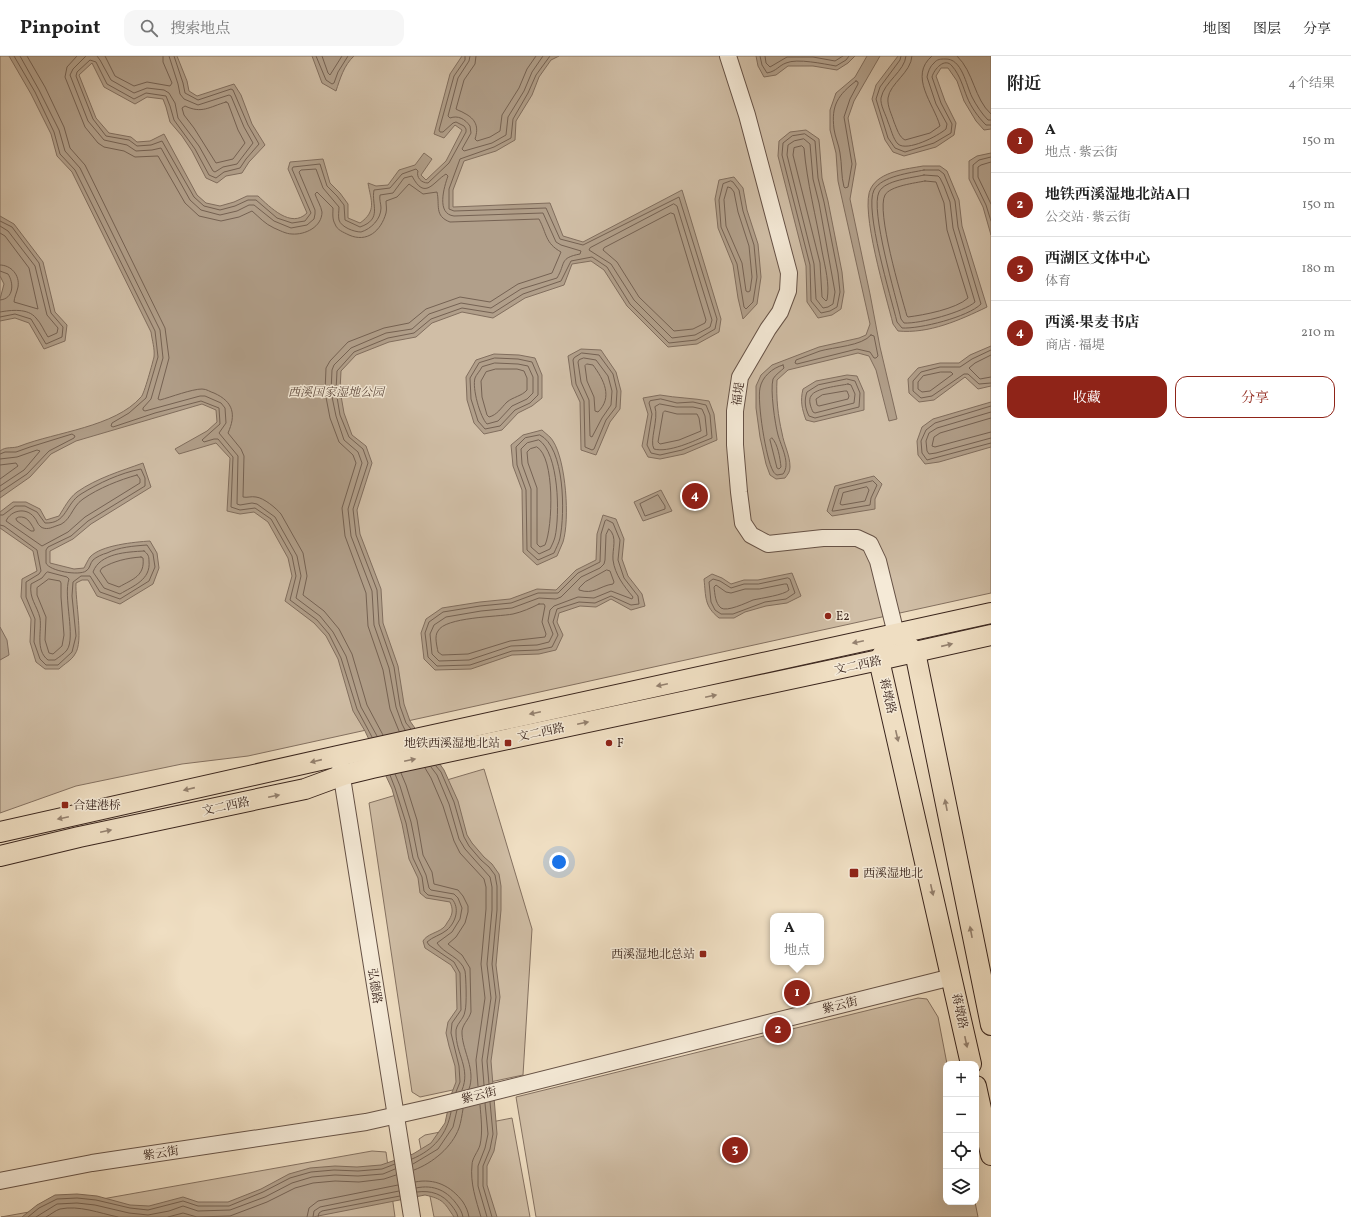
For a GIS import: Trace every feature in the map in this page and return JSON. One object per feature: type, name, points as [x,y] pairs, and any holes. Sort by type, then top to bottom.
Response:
[{"type":"main road","name":"文二西路","points":[[0,856],[79,837],[305,789],[343,775],[370,759],[438,735],[991,613]]},
{"type":"main road","points":[[879,660],[896,634],[915,652],[985,964],[991,1025]]},
{"type":"main road","name":"文二西路","points":[[0,832],[338,756],[370,759],[450,752],[991,635]]},
{"type":"main road","name":"蒋墩路","points":[[879,660],[970,1061]]},
{"type":"main road","points":[[978,1097],[991,1155]]},
{"type":"street","name":"福堤","points":[[728,56],[747,115],[788,273],[788,291],[780,312],[740,377],[735,411],[735,444],[743,524],[751,535],[768,544],[823,538],[857,538],[870,544],[878,560],[896,634]]},
{"type":"street","name":"弘德路","points":[[338,756],[343,775],[395,1116],[412,1217]]},
{"type":"street","name":"紫云街","points":[[0,1181],[92,1163],[366,1122],[395,1116],[952,977]]},
{"type":"green space","name":"西溪国家湿地公园","points":[[0,56],[991,56],[991,593],[248,756],[182,764],[76,786],[0,813]]},
{"type":"green space","points":[[484,769],[532,929],[523,1075],[420,1097],[412,1092],[369,803]]},
{"type":"green space","points":[[918,998],[927,999],[938,1017],[946,1061],[943,1061],[943,1205],[976,1205],[978,1217],[536,1217],[516,1097]]},
{"type":"green space","points":[[512,1118],[530,1217],[434,1217],[419,1139],[425,1135]]},
{"type":"green space","points":[[372,1151],[386,1152],[395,1217],[1,1217]]},
{"type":"water","points":[[9,56],[177,56],[187,81],[189,91],[197,96],[234,84],[241,95],[252,124],[265,145],[249,162],[242,173],[226,176],[217,183],[206,178],[192,151],[170,122],[163,99],[147,97],[135,104],[104,87],[92,63],[79,75],[96,118],[109,133],[131,137],[137,142],[150,141],[164,134],[197,195],[206,203],[220,206],[247,196],[258,196],[268,206],[281,215],[294,219],[307,213],[288,169],[290,162],[323,159],[330,183],[348,204],[348,218],[360,223],[369,214],[372,205],[368,183],[376,186],[388,185],[399,170],[415,165],[424,153],[432,159],[421,175],[426,180],[446,161],[462,130],[455,125],[444,138],[434,134],[450,74],[462,56],[559,56],[551,60],[539,77],[532,95],[516,121],[515,140],[496,151],[464,161],[453,190],[453,207],[550,203],[563,236],[583,242],[682,190],[721,319],[719,332],[697,344],[668,347],[627,306],[604,270],[591,261],[572,264],[564,285],[525,298],[493,318],[462,312],[432,323],[416,337],[389,342],[356,355],[341,371],[340,390],[344,413],[352,435],[366,446],[372,463],[357,510],[360,534],[381,589],[383,623],[398,666],[404,704],[410,721],[444,770],[458,801],[467,835],[472,843],[492,864],[499,874],[501,886],[501,910],[496,965],[500,997],[491,1061],[497,1134],[494,1151],[487,1166],[487,1185],[497,1217],[454,1217],[442,1202],[436,1198],[425,1195],[313,1217],[22,1217],[37,1205],[55,1195],[77,1194],[97,1196],[130,1205],[149,1206],[183,1197],[198,1202],[228,1202],[261,1189],[289,1174],[310,1168],[381,1165],[413,1154],[431,1143],[445,1123],[451,1095],[456,1082],[455,1066],[446,1033],[448,1022],[457,1009],[456,973],[451,965],[425,948],[423,941],[445,926],[452,913],[451,904],[450,902],[426,898],[420,893],[418,878],[409,859],[402,824],[392,789],[365,731],[353,711],[338,659],[326,636],[314,623],[285,601],[292,576],[288,558],[268,522],[254,512],[240,514],[227,511],[230,458],[216,443],[179,454],[175,449],[207,431],[217,422],[216,410],[202,404],[76,441],[51,454],[30,477],[0,498],[0,451],[84,428],[101,422],[130,407],[142,395],[154,357],[151,332],[72,172],[57,156],[51,134],[31,94]]},
{"type":"water","points":[[312,56],[354,56],[345,68],[336,91],[322,83]]},
{"type":"water","points":[[756,56],[855,56],[848,63],[837,70],[813,66],[788,66],[776,75],[764,77],[758,66]]},
{"type":"water","points":[[867,56],[880,56],[854,101],[848,118],[856,164],[850,199],[880,347],[897,419],[889,421],[876,370],[869,356],[858,353],[788,370],[777,380],[777,393],[779,420],[789,458],[790,469],[785,478],[776,479],[770,475],[760,437],[756,408],[756,386],[761,375],[772,365],[819,347],[866,335],[870,324],[838,181],[836,153],[830,130],[830,110],[836,93],[855,77]]},
{"type":"water","points":[[898,56],[991,56],[991,129],[984,130],[976,121],[964,101],[957,81],[948,68],[941,68],[936,76],[945,101],[956,123],[954,135],[936,147],[904,156],[893,152],[885,140],[872,99],[876,85]]},
{"type":"water","points":[[806,130],[819,139],[822,178],[842,272],[844,292],[841,309],[832,315],[818,318],[807,302],[806,266],[778,156],[779,141],[790,132]]},
{"type":"water","points":[[991,153],[991,235],[983,207],[969,179],[969,161],[977,156]]},
{"type":"water","points":[[923,166],[940,166],[947,171],[959,200],[962,226],[987,307],[966,317],[933,328],[898,331],[893,324],[875,254],[871,233],[868,199],[871,188],[875,182],[887,174]]},
{"type":"water","points":[[734,177],[743,188],[747,210],[758,244],[761,277],[757,304],[743,319],[733,265],[718,228],[715,199],[719,180]]},
{"type":"water","points":[[0,216],[14,224],[43,262],[55,312],[67,325],[65,341],[44,349],[29,323],[15,318],[0,321],[0,299],[4,284],[0,276]]},
{"type":"water","points":[[991,346],[991,386],[978,389],[965,377],[934,400],[919,402],[909,393],[908,379],[918,368],[940,363],[959,363],[970,355]]},
{"type":"water","points":[[581,349],[601,350],[616,372],[621,391],[620,409],[610,422],[596,455],[581,450],[580,402],[572,385],[568,356]]},
{"type":"water","points":[[494,354],[519,355],[535,358],[542,375],[542,398],[532,406],[518,413],[502,430],[484,434],[474,423],[467,400],[466,377],[476,360]]},
{"type":"water","points":[[847,375],[857,376],[864,392],[864,410],[814,422],[806,420],[802,405],[803,389],[816,381]]},
{"type":"water","points":[[660,395],[709,401],[714,414],[717,440],[684,454],[660,459],[648,457],[642,446],[648,414],[643,398]]},
{"type":"water","points":[[991,402],[991,447],[939,462],[925,464],[918,455],[917,441],[922,427],[933,419]]},
{"type":"water","points":[[542,430],[553,441],[561,462],[566,491],[566,520],[563,542],[557,556],[537,565],[523,552],[522,490],[513,466],[511,445],[523,435]]},
{"type":"water","points":[[143,463],[151,487],[91,524],[73,539],[50,551],[50,563],[74,569],[84,568],[90,557],[102,550],[118,545],[150,541],[157,553],[159,568],[153,584],[120,604],[97,596],[88,580],[82,580],[76,583],[79,631],[78,648],[72,658],[59,669],[45,669],[36,662],[30,642],[31,619],[21,597],[22,579],[37,571],[33,551],[0,528],[0,512],[13,502],[26,502],[40,509],[46,520],[59,516],[67,503],[77,492],[109,475]]},
{"type":"water","points":[[874,476],[882,484],[875,499],[875,509],[832,516],[827,511],[835,486]]},
{"type":"water","points":[[661,490],[672,511],[643,521],[634,502]]},
{"type":"water","points":[[603,515],[616,519],[624,539],[622,559],[628,576],[642,594],[645,606],[631,610],[611,599],[596,607],[580,606],[559,613],[557,622],[563,635],[556,650],[539,654],[512,655],[471,669],[435,670],[424,659],[421,633],[426,619],[442,608],[510,599],[537,589],[556,590],[576,570],[596,560],[597,534]]},
{"type":"water","points":[[792,573],[801,596],[787,603],[766,606],[745,612],[734,618],[719,618],[714,614],[708,605],[704,579],[712,574],[731,584],[744,580],[758,580]]},
{"type":"water","points":[[0,627],[7,640],[9,655],[0,660]]},
{"type":"place","name":"西溪·果麦书店","points":[[695,496]]},
{"type":"place","name":"E2","points":[[828,616]]},
{"type":"place","name":"地铁西溪湿地北站","points":[[508,743]]},
{"type":"place","name":"F","points":[[609,743]]},
{"type":"place","name":"合建港桥","points":[[65,805]]},
{"type":"place","name":"西溪湿地北","points":[[854,873]]},
{"type":"place","name":"西溪湿地北总站","points":[[703,954]]},
{"type":"place","name":"A","points":[[797,993]]},
{"type":"place","name":"地铁西溪湿地北站A口","points":[[778,1030]]},
{"type":"place","name":"西湖区文体中心","points":[[735,1150]]}]
